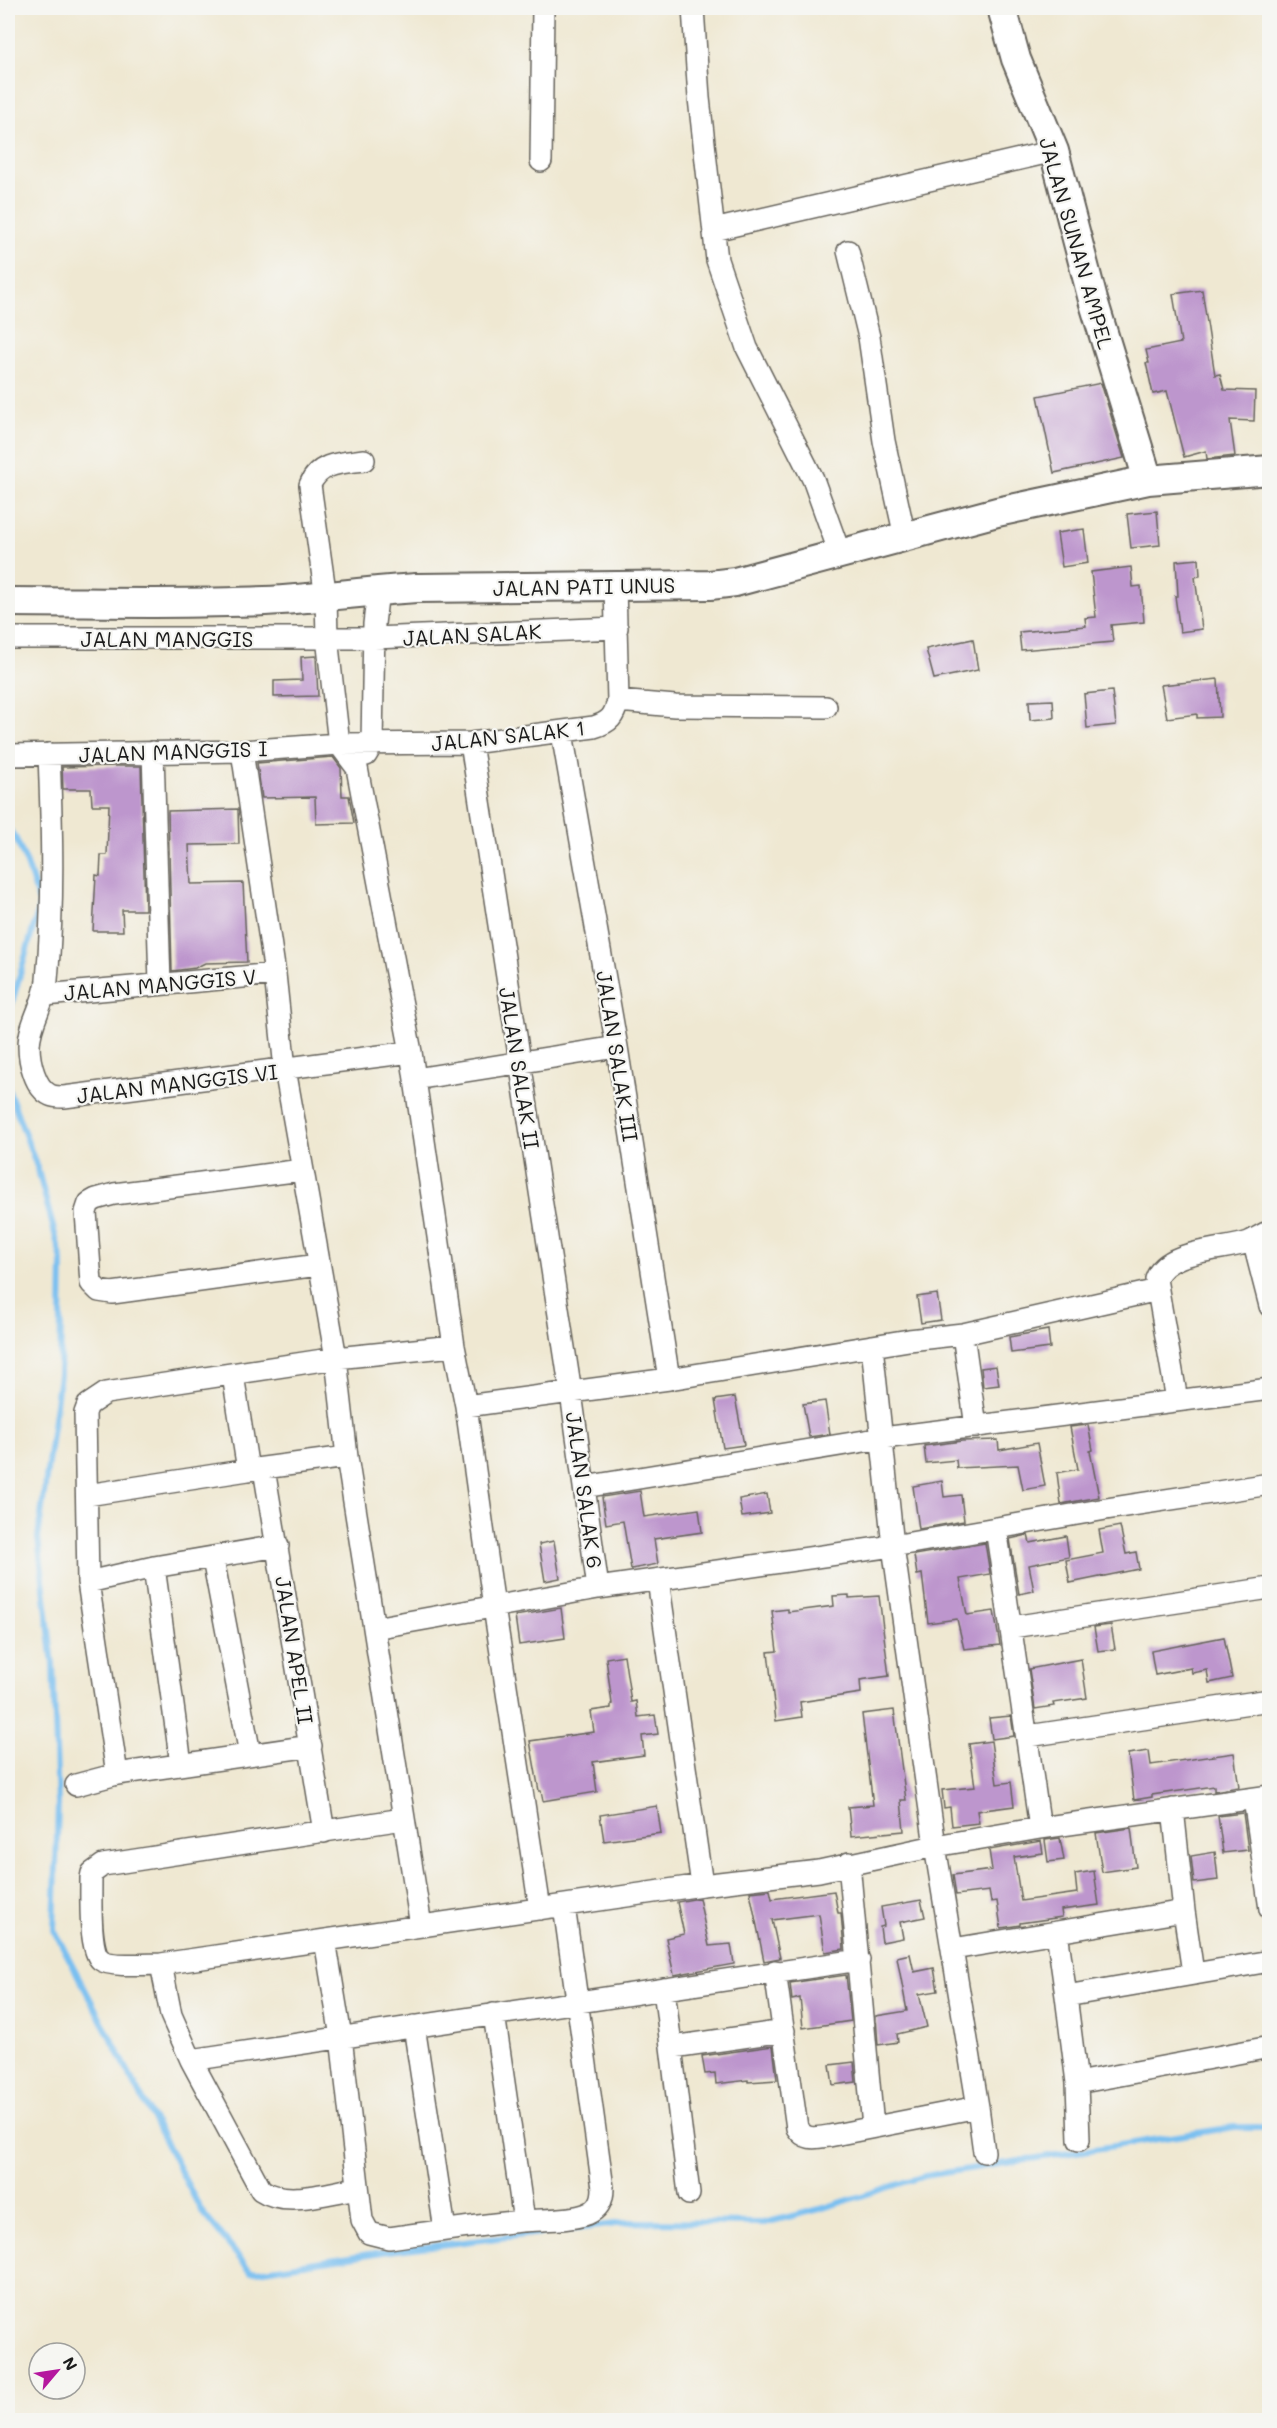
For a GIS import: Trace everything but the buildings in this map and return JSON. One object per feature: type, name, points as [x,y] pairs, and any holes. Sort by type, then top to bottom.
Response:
[{"type":"main road","name":"JALAN SUNAN AMPEL","points":[[1002,8],[1016,59],[1054,151],[1093,300],[1148,480]]},
{"type":"main road","name":"JALAN PATI UNUS","points":[[8,602],[262,602],[326,616],[616,607],[710,585],[735,582],[997,512],[1148,480],[1269,470]]},
{"type":"street","points":[[541,161],[543,8]]},
{"type":"street","points":[[693,8],[699,98],[717,260],[747,348],[813,479],[840,554]]},
{"type":"street","points":[[714,230],[1054,151]]},
{"type":"street","points":[[848,251],[869,337],[884,441],[905,537]]},
{"type":"street","points":[[364,460],[330,465],[314,476],[310,485],[339,744],[357,768],[411,1052],[540,1909]]},
{"type":"street","points":[[616,607],[618,701],[675,706],[826,707]]},
{"type":"street","name":"JALAN SALAK","points":[[326,616],[616,607]]},
{"type":"street","points":[[357,768],[372,745],[375,615]]},
{"type":"street","name":"JALAN MANGGIS","points":[[8,638],[326,616]]},
{"type":"street","name":"JALAN SALAK 1","points":[[339,744],[471,743],[562,733],[594,727],[610,720],[615,713],[618,701]]},
{"type":"street","name":"JALAN SALAK III","points":[[562,733],[617,1047],[669,1379]]},
{"type":"street","name":"JALAN SALAK II","points":[[471,743],[571,1393]]},
{"type":"street","name":"JALAN MANGGIS I","points":[[8,755],[153,753],[339,744]]},
{"type":"street","points":[[242,750],[275,974],[285,1069],[336,1358],[347,1457],[421,1926]]},
{"type":"street","points":[[153,753],[160,984]]},
{"type":"street","points":[[45,995],[53,879],[49,754]]},
{"type":"street","name":"JALAN MANGGIS V","points":[[45,995],[275,974]]},
{"type":"street","name":"JALAN MANGGIS VI","points":[[45,995],[34,1021],[29,1046],[33,1070],[42,1087],[51,1095],[64,1097],[411,1052]]},
{"type":"street","points":[[415,1079],[617,1047]]},
{"type":"street","points":[[302,1170],[96,1198],[89,1203],[86,1212],[90,1283],[99,1291],[112,1293],[318,1265]]},
{"type":"street","points":[[1177,1401],[1156,1279],[1164,1265],[1171,1261],[1261,1236],[1269,1306]]},
{"type":"street","points":[[466,1406],[669,1379],[872,1346],[963,1334],[1158,1290]]},
{"type":"street","points":[[963,1334],[976,1426]]},
{"type":"street","points":[[117,1774],[88,1582],[85,1413],[88,1405],[95,1398],[106,1393],[336,1358],[454,1346]]},
{"type":"street","points":[[872,1346],[893,1546],[935,1846],[984,2152]]},
{"type":"street","name":"JALAN APEL II","points":[[233,1374],[278,1546],[324,1832]]},
{"type":"street","points":[[584,1487],[883,1438],[1269,1389]]},
{"type":"street","name":"JALAN SALAK 6","points":[[571,1393],[598,1588]]},
{"type":"street","points":[[87,1495],[347,1457]]},
{"type":"street","points":[[374,1628],[598,1588],[893,1546],[1106,1509],[1269,1484]]},
{"type":"street","points":[[996,1528],[1040,1828]]},
{"type":"street","points":[[88,1582],[154,1567],[213,1559],[278,1546]]},
{"type":"street","points":[[213,1559],[250,1754]]},
{"type":"street","points":[[154,1567],[181,1764]]},
{"type":"street","points":[[658,1580],[702,1885]]},
{"type":"street","points":[[1012,1627],[1269,1588]]},
{"type":"street","points":[[1028,1736],[1269,1700]]},
{"type":"street","points":[[76,1785],[117,1774],[311,1746]]},
{"type":"street","points":[[403,1820],[111,1863],[96,1869],[91,1878],[94,1943],[97,1954],[101,1960],[110,1963],[161,1964],[702,1885],[819,1871],[935,1846],[1040,1828],[1262,1798],[1269,1909]]},
{"type":"street","points":[[1173,1809],[1193,1973]]},
{"type":"street","points":[[849,1863],[873,2127]]},
{"type":"street","points":[[325,1940],[341,2037],[362,2220],[365,2229],[374,2236],[388,2238],[586,2214],[598,2206],[603,2198],[603,2188],[564,1906]]},
{"type":"street","points":[[953,1949],[1184,1911]]},
{"type":"street","points":[[1057,1932],[1077,2083],[1079,2140]]},
{"type":"street","points":[[191,2060],[859,1959]]},
{"type":"street","points":[[1066,1996],[1269,1961]]},
{"type":"street","points":[[161,1964],[171,2015],[191,2060],[261,2190],[271,2196],[291,2198],[358,2188]]},
{"type":"street","points":[[775,1971],[797,2128],[807,2138],[978,2107]]},
{"type":"street","points":[[664,1989],[673,2047],[689,2194]]},
{"type":"street","points":[[494,2014],[524,2221]]},
{"type":"street","points":[[414,2026],[445,2230]]},
{"type":"street","points":[[673,2047],[784,2031]]},
{"type":"street","points":[[1077,2083],[1269,2047]]},
{"type":"waterway","points":[[8,828],[16,839],[27,864],[40,904],[8,1017]]},
{"type":"waterway","points":[[8,1088],[38,1170],[62,1261],[60,1374],[38,1538],[53,1664],[58,1804],[54,1930],[202,2212],[251,2272],[389,2251],[633,2222],[764,2223],[820,2209],[924,2176],[1234,2127],[1270,2127]]}]
